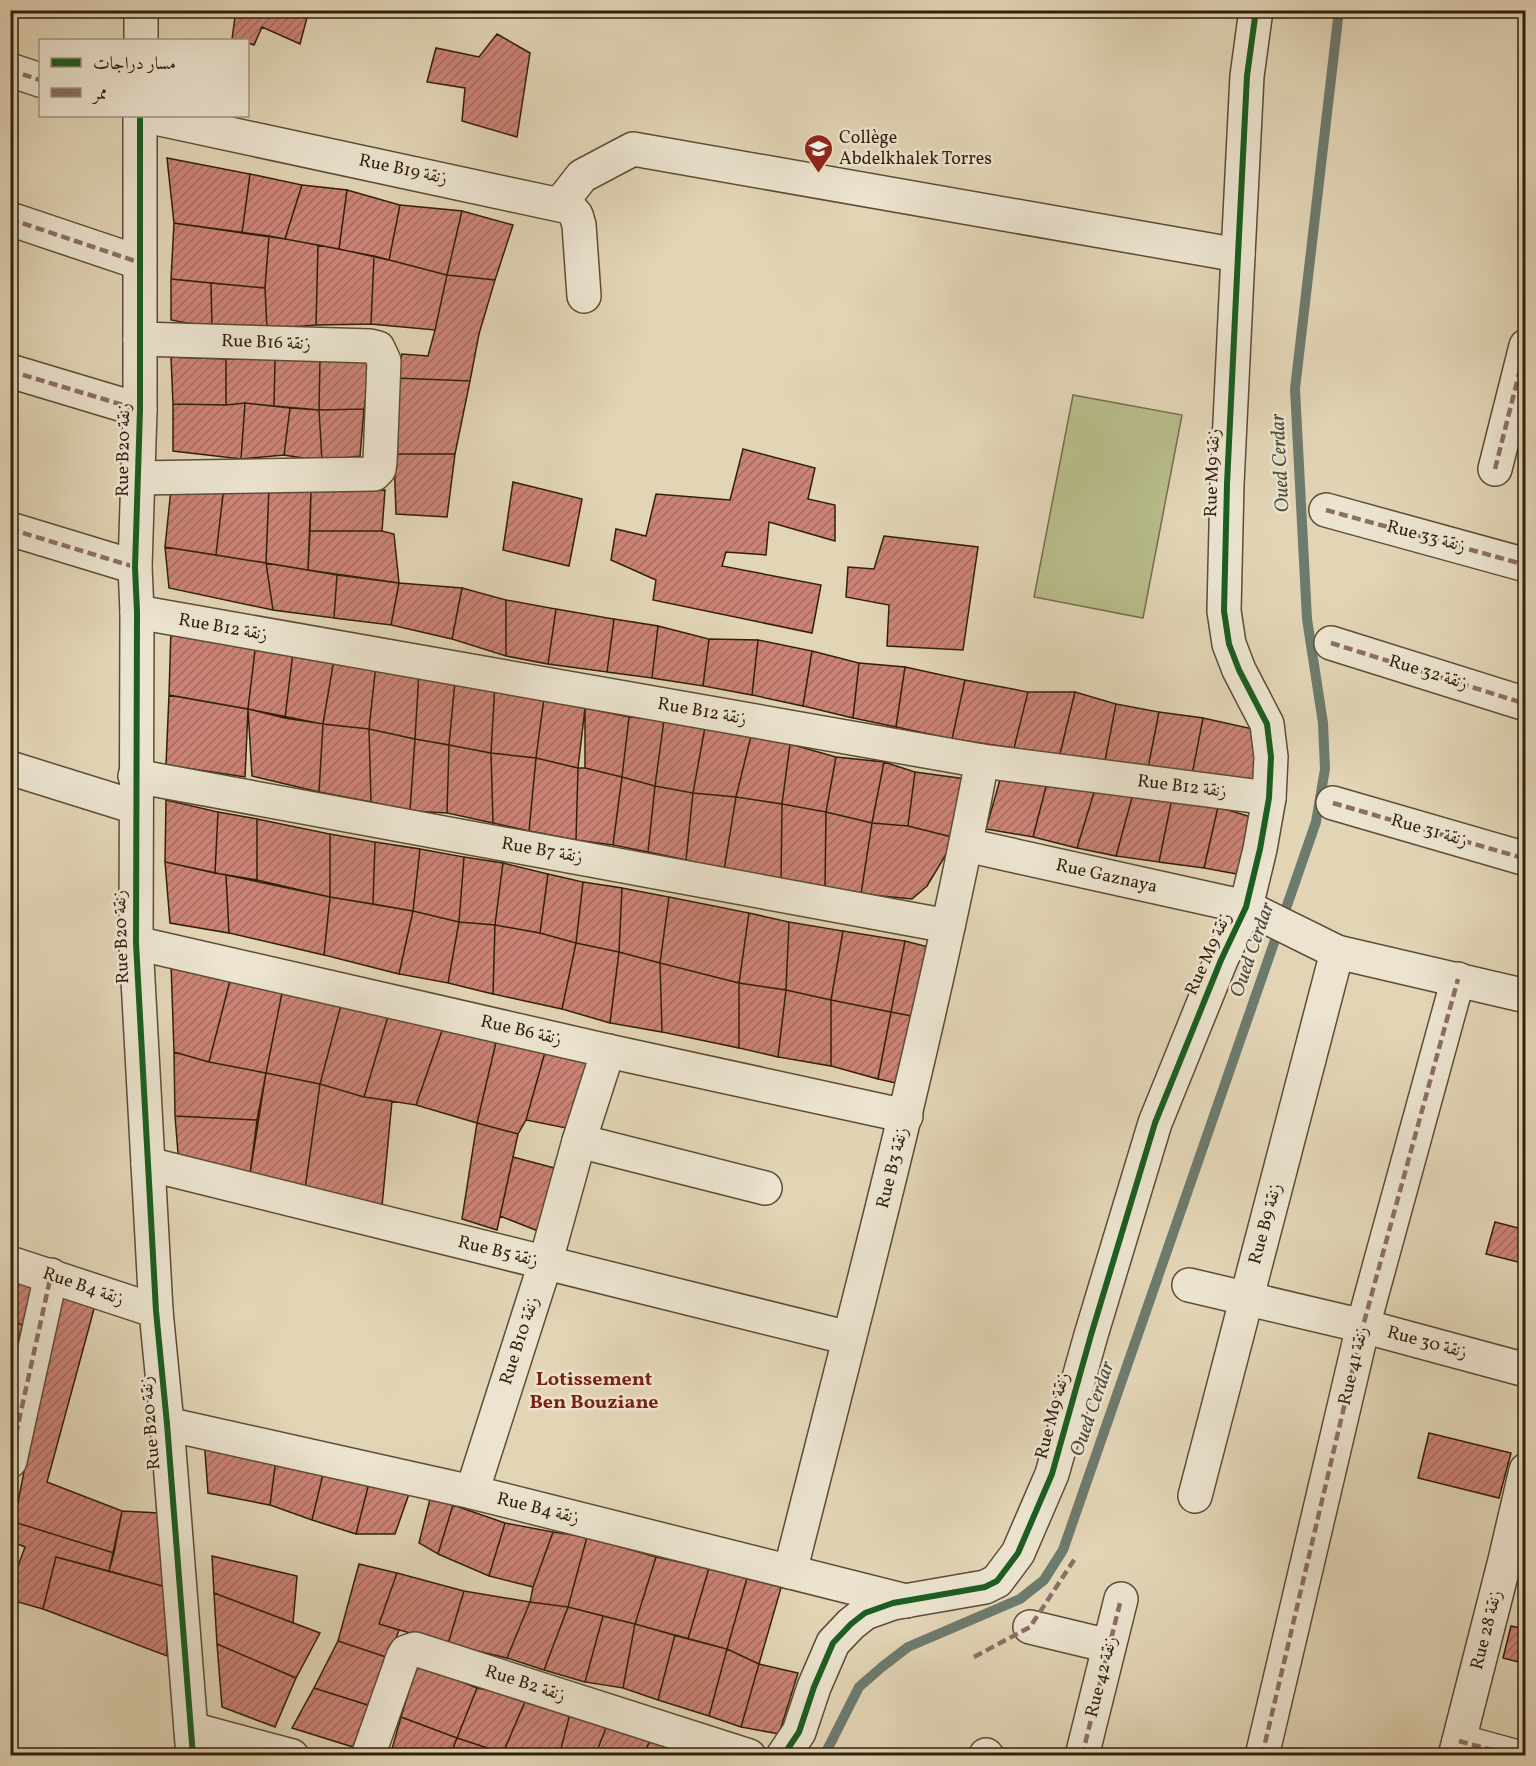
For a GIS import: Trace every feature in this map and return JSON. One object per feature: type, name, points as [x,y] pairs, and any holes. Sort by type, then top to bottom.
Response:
[{"type":"street","points":[[141,10],[141,39]]},
{"type":"street","name":"Rue M9 زنقة","points":[[783,1755],[799,1732],[833,1642],[865,1613],[893,1603],[966,1592],[998,1581],[1007,1571],[1027,1537],[1052,1474],[1155,1123],[1221,960],[1250,909],[1269,798],[1271,757],[1267,724],[1239,670],[1229,645],[1224,611],[1227,484],[1247,76],[1256,10]]},
{"type":"street","points":[[10,70],[39,80]]},
{"type":"street","name":"Rue B20 زنقة","points":[[140,117],[138,262],[140,410],[135,567],[137,612],[136,943],[156,1311],[192,1742]]},
{"type":"street","name":"Rue B19 زنقة","points":[[151,117],[560,204]]},
{"type":"street","points":[[584,296],[576,215],[569,207],[560,204],[582,176],[633,149],[1238,255]]},
{"type":"street","points":[[10,219],[138,262]]},
{"type":"street","name":"Rue B16 زنقة","points":[[138,478],[374,474],[379,469],[380,462],[384,361],[378,348],[370,346],[140,339]]},
{"type":"street","points":[[1495,469],[1526,346]]},
{"type":"street","points":[[10,371],[140,410]]},
{"type":"street","name":"Rue 33 زنقة","points":[[1326,510],[1526,565]]},
{"type":"street","points":[[10,529],[135,567]]},
{"type":"street","name":"Rue B12 زنقة","points":[[137,612],[982,761],[1269,798]]},
{"type":"street","name":"Rue 32 زنقة","points":[[1331,643],[1526,704]]},
{"type":"street","name":"Rue B3 زنقة","points":[[790,1572],[906,1116],[966,845],[982,761]]},
{"type":"street","name":"Rue B7 زنقة","points":[[10,768],[135,791],[948,926]]},
{"type":"street","name":"Rue 31 زنقة","points":[[1333,803],[1526,860]]},
{"type":"street","name":"Rue Gaznaya","points":[[966,845],[1250,909],[1337,952],[1526,996]]},
{"type":"street","name":"Rue B6 زنقة","points":[[136,943],[608,1051],[906,1116]]},
{"type":"street","name":"Rue B9 زنقة","points":[[1195,1496],[1337,952]]},
{"type":"street","name":"Rue 41 زنقة","points":[[1262,1755],[1363,1326],[1458,979]]},
{"type":"street","name":"Rue B10 زنقة","points":[[472,1492],[545,1263],[579,1142],[608,1051]]},
{"type":"street","points":[[579,1142],[765,1188]]},
{"type":"street","name":"Rue B5 زنقة","points":[[148,1164],[849,1338]]},
{"type":"street","name":"Rue B4 زنقة","points":[[10,1263],[156,1311]]},
{"type":"street","points":[[10,1461],[51,1275]]},
{"type":"street","name":"Rue 30 زنقة","points":[[1188,1285],[1363,1326],[1526,1370]]},
{"type":"street","name":"Rue B4 زنقة","points":[[167,1424],[472,1492],[907,1601]]},
{"type":"street","name":"Rue 28 زنقة","points":[[1457,1748],[1515,1562],[1526,1470]]},
{"type":"street","name":"Rue 42 زنقة","points":[[1082,1755],[1121,1599]]},
{"type":"street","points":[[1030,1627],[1109,1646]]},
{"type":"street","name":"Rue B2 زنقة","points":[[368,1755],[403,1657],[406,1652],[415,1649],[749,1755]]},
{"type":"street","points":[[192,1742],[292,1755]]},
{"type":"street","points":[[1457,1748],[1514,1755]]},
{"type":"green space","points":[[1073,395],[1182,415],[1143,618],[1034,597]]},
{"type":"building","points":[[236,10],[309,10],[300,44],[262,27],[254,45],[249,43],[249,39],[232,39]]},
{"type":"building","points":[[497,34],[530,53],[517,137],[462,121],[465,88],[427,82],[436,48],[479,57]]},
{"type":"building","points":[[167,158],[250,174],[242,233],[174,223]]},
{"type":"building","points":[[250,174],[302,185],[285,239],[242,233]]},
{"type":"building","points":[[302,185],[347,190],[339,249],[285,239]]},
{"type":"building","points":[[347,190],[400,205],[389,260],[339,249]]},
{"type":"building","points":[[400,205],[462,211],[447,275],[389,260]]},
{"type":"building","points":[[462,211],[513,225],[495,280],[447,275]]},
{"type":"building","points":[[174,223],[269,236],[265,288],[171,279]]},
{"type":"building","points":[[269,236],[318,245],[316,325],[267,329],[265,288]]},
{"type":"building","points":[[318,245],[374,256],[371,324],[316,325]]},
{"type":"building","points":[[374,256],[447,275],[435,330],[371,324]]},
{"type":"building","points":[[447,275],[495,280],[479,334],[470,381],[396,378],[402,354],[428,356]]},
{"type":"building","points":[[171,279],[211,283],[212,328],[171,320]]},
{"type":"building","points":[[211,283],[265,288],[267,329],[212,328]]},
{"type":"building","points":[[171,357],[226,359],[226,405],[173,404]]},
{"type":"building","points":[[373,357],[364,409],[319,410],[320,359]]},
{"type":"building","points":[[226,359],[275,359],[274,406],[245,403],[226,405]]},
{"type":"building","points":[[275,359],[320,359],[319,410],[274,406]]},
{"type":"building","points":[[396,378],[470,381],[455,454],[394,454]]},
{"type":"building","points":[[245,403],[290,408],[284,455],[241,459]]},
{"type":"building","points":[[245,403],[241,459],[173,451],[173,404]]},
{"type":"building","points":[[290,408],[319,410],[322,461],[284,455]]},
{"type":"building","points":[[364,409],[360,456],[322,461],[319,410]]},
{"type":"building","points":[[1526,423],[1526,454],[1518,452]]},
{"type":"building","points":[[743,449],[815,468],[808,499],[835,505],[835,541],[769,522],[766,555],[726,552],[722,566],[821,585],[812,633],[653,600],[656,580],[611,560],[616,529],[646,536],[656,494],[730,500]]},
{"type":"building","points":[[394,454],[455,454],[447,517],[396,514]]},
{"type":"building","points":[[513,482],[582,499],[569,566],[503,550]]},
{"type":"building","points":[[224,486],[216,555],[165,547],[171,489]]},
{"type":"building","points":[[224,486],[269,487],[266,563],[216,555]]},
{"type":"building","points":[[269,487],[311,491],[308,570],[266,563]]},
{"type":"building","points":[[385,490],[382,531],[310,531],[311,491]]},
{"type":"building","points":[[310,531],[382,531],[394,534],[399,583],[308,570]]},
{"type":"building","points":[[884,536],[978,547],[963,650],[887,646],[889,605],[846,597],[848,567],[874,569]]},
{"type":"building","points":[[165,547],[266,563],[273,610],[169,588]]},
{"type":"building","points":[[266,563],[337,575],[334,618],[273,610]]},
{"type":"building","points":[[337,575],[399,583],[391,625],[334,618]]},
{"type":"building","points":[[399,583],[462,588],[452,639],[391,625]]},
{"type":"building","points":[[462,588],[506,600],[506,656],[452,639]]},
{"type":"building","points":[[506,600],[556,609],[548,664],[506,656]]},
{"type":"building","points":[[556,609],[614,619],[607,672],[548,664]]},
{"type":"building","points":[[614,619],[658,626],[652,678],[607,672]]},
{"type":"building","points":[[658,626],[709,639],[703,686],[652,678]]},
{"type":"building","points":[[171,628],[256,642],[248,709],[169,695]]},
{"type":"building","points":[[709,639],[758,640],[752,695],[703,686]]},
{"type":"building","points":[[758,640],[812,651],[803,706],[752,695]]},
{"type":"building","points":[[256,642],[293,652],[285,718],[248,709]]},
{"type":"building","points":[[812,651],[859,663],[853,718],[803,706]]},
{"type":"building","points":[[293,652],[334,659],[323,724],[285,718]]},
{"type":"building","points":[[334,659],[376,664],[369,729],[323,724]]},
{"type":"building","points":[[859,663],[905,667],[896,727],[853,718]]},
{"type":"building","points":[[376,664],[419,672],[415,739],[369,729]]},
{"type":"building","points":[[905,667],[965,680],[952,739],[896,727]]},
{"type":"building","points":[[419,672],[455,681],[449,745],[415,739]]},
{"type":"building","points":[[965,680],[1028,692],[1014,748],[952,739]]},
{"type":"building","points":[[455,681],[495,683],[491,753],[449,745]]},
{"type":"building","points":[[495,683],[544,698],[536,758],[491,753]]},
{"type":"building","points":[[1028,692],[1075,692],[1059,758],[1014,748]]},
{"type":"building","points":[[1075,692],[1116,704],[1104,766],[1059,758]]},
{"type":"building","points":[[169,695],[248,709],[245,777],[166,765]]},
{"type":"building","points":[[544,698],[585,708],[578,768],[536,758]]},
{"type":"building","points":[[1116,704],[1159,712],[1148,768],[1104,766]]},
{"type":"building","points":[[585,708],[629,717],[622,777],[585,768]]},
{"type":"building","points":[[248,709],[323,724],[319,792],[252,776]]},
{"type":"building","points":[[1159,712],[1203,718],[1191,780],[1148,768]]},
{"type":"building","points":[[629,717],[664,720],[655,786],[622,777]]},
{"type":"building","points":[[1203,718],[1262,731],[1253,781],[1191,780]]},
{"type":"building","points":[[664,720],[705,727],[693,793],[655,786]]},
{"type":"building","points":[[323,724],[369,729],[371,802],[319,792]]},
{"type":"building","points":[[705,727],[751,736],[736,797],[693,793]]},
{"type":"building","points":[[369,729],[415,739],[410,811],[371,802]]},
{"type":"building","points":[[751,736],[790,744],[782,804],[736,797]]},
{"type":"building","points":[[415,739],[449,745],[447,813],[410,811]]},
{"type":"building","points":[[790,744],[836,757],[826,812],[782,804]]},
{"type":"building","points":[[449,745],[491,753],[493,823],[447,813]]},
{"type":"building","points":[[491,753],[536,758],[529,831],[493,823]]},
{"type":"building","points":[[836,757],[884,762],[872,823],[826,812]]},
{"type":"building","points":[[536,758],[578,768],[576,840],[529,831]]},
{"type":"building","points":[[884,762],[915,772],[908,826],[872,823]]},
{"type":"building","points":[[578,768],[622,777],[613,845],[576,840]]},
{"type":"building","points":[[1003,769],[1049,775],[1033,837],[986,829]]},
{"type":"building","points":[[915,772],[966,779],[956,838],[908,826]]},
{"type":"building","points":[[1049,775],[1096,786],[1077,848],[1033,837]]},
{"type":"building","points":[[622,777],[655,786],[648,852],[613,845]]},
{"type":"building","points":[[655,786],[693,793],[686,860],[648,852]]},
{"type":"building","points":[[1096,786],[1133,794],[1116,856],[1077,848]]},
{"type":"building","points":[[693,793],[736,797],[724,870],[686,860]]},
{"type":"building","points":[[1133,794],[1172,798],[1159,862],[1116,856]]},
{"type":"building","points":[[736,797],[782,804],[781,886],[724,870]]},
{"type":"building","points":[[1172,798],[1218,807],[1204,868],[1159,862]]},
{"type":"building","points":[[166,800],[218,812],[215,873],[165,862]]},
{"type":"building","points":[[782,804],[826,812],[825,888],[781,886]]},
{"type":"building","points":[[1218,807],[1261,820],[1253,877],[1204,868]]},
{"type":"building","points":[[218,812],[257,819],[257,880],[215,873]]},
{"type":"building","points":[[826,812],[872,823],[861,894],[825,888]]},
{"type":"building","points":[[257,819],[330,834],[330,897],[257,880]]},
{"type":"building","points":[[872,823],[908,826],[956,838],[927,886],[912,899],[861,894]]},
{"type":"building","points":[[330,834],[375,842],[373,904],[330,897]]},
{"type":"building","points":[[375,842],[420,849],[413,911],[373,904]]},
{"type":"building","points":[[420,849],[464,857],[459,922],[413,911]]},
{"type":"building","points":[[464,857],[503,863],[495,925],[459,922]]},
{"type":"building","points":[[165,862],[226,875],[229,933],[170,923]]},
{"type":"building","points":[[503,863],[548,874],[540,933],[495,925]]},
{"type":"building","points":[[548,874],[583,882],[576,943],[540,933]]},
{"type":"building","points":[[226,875],[330,897],[324,955],[229,933]]},
{"type":"building","points":[[583,882],[622,888],[619,952],[576,943]]},
{"type":"building","points":[[622,888],[669,897],[660,963],[619,952]]},
{"type":"building","points":[[330,897],[413,911],[399,974],[324,955]]},
{"type":"building","points":[[669,897],[749,913],[739,983],[660,963]]},
{"type":"building","points":[[413,911],[459,922],[448,983],[399,974]]},
{"type":"building","points":[[749,913],[789,922],[786,990],[739,983]]},
{"type":"building","points":[[459,922],[495,925],[493,994],[448,983]]},
{"type":"building","points":[[789,922],[843,931],[831,1000],[786,990]]},
{"type":"building","points":[[495,925],[540,933],[576,943],[562,1009],[493,994]]},
{"type":"building","points":[[843,931],[905,941],[891,1012],[831,1000]]},
{"type":"building","points":[[905,941],[940,950],[922,1018],[891,1012]]},
{"type":"building","points":[[576,943],[619,952],[610,1023],[562,1009]]},
{"type":"building","points":[[619,952],[660,963],[662,1032],[610,1023]]},
{"type":"building","points":[[171,963],[231,977],[209,1062],[174,1052]]},
{"type":"building","points":[[660,963],[739,983],[739,1048],[662,1032]]},
{"type":"building","points":[[231,977],[283,988],[266,1073],[209,1062]]},
{"type":"building","points":[[739,983],[786,990],[778,1057],[739,1048]]},
{"type":"building","points":[[283,988],[341,1005],[320,1084],[266,1073]]},
{"type":"building","points":[[786,990],[831,1000],[831,1066],[778,1057]]},
{"type":"building","points":[[831,1000],[891,1012],[878,1079],[831,1066]]},
{"type":"building","points":[[341,1005],[389,1013],[364,1097],[320,1084]]},
{"type":"building","points":[[891,1012],[922,1018],[905,1085],[878,1079]]},
{"type":"building","points":[[389,1013],[444,1025],[416,1105],[364,1097]]},
{"type":"building","points":[[444,1025],[497,1038],[477,1123],[416,1105]]},
{"type":"building","points":[[497,1038],[547,1045],[526,1120],[518,1134],[477,1123]]},
{"type":"building","points":[[547,1045],[596,1062],[571,1129],[526,1120]]},
{"type":"building","points":[[174,1052],[209,1062],[266,1073],[257,1120],[175,1116]]},
{"type":"building","points":[[266,1073],[320,1084],[305,1189],[250,1174]]},
{"type":"building","points":[[320,1084],[364,1097],[392,1101],[382,1206],[305,1189]]},
{"type":"building","points":[[175,1116],[257,1120],[250,1174],[179,1165]]},
{"type":"building","points":[[477,1123],[518,1134],[497,1230],[462,1219]]},
{"type":"building","points":[[513,1157],[562,1170],[538,1231],[500,1216]]},
{"type":"building","points":[[1495,1222],[1526,1230],[1526,1264],[1486,1254]]},
{"type":"building","points":[[10,1274],[37,1282],[23,1325],[10,1321]]},
{"type":"building","points":[[61,1286],[97,1298],[47,1482],[122,1511],[114,1553],[14,1522]]},
{"type":"building","points":[[10,1321],[23,1325],[10,1366]]},
{"type":"building","points":[[1429,1433],[1511,1453],[1499,1498],[1418,1478]]},
{"type":"building","points":[[204,1438],[276,1459],[270,1505],[208,1493]]},
{"type":"building","points":[[276,1459],[324,1470],[312,1520],[270,1505]]},
{"type":"building","points":[[324,1470],[369,1483],[356,1534],[312,1520]]},
{"type":"building","points":[[369,1483],[410,1491],[395,1534],[356,1534]]},
{"type":"building","points":[[430,1499],[453,1505],[438,1554],[419,1543]]},
{"type":"building","points":[[453,1505],[505,1523],[489,1576],[438,1554]]},
{"type":"building","points":[[122,1511],[159,1513],[166,1587],[109,1571]]},
{"type":"building","points":[[14,1522],[114,1553],[109,1571],[56,1557],[43,1609],[18,1602],[11,1585],[25,1547],[10,1541]]},
{"type":"building","points":[[505,1523],[553,1532],[533,1587],[489,1576]]},
{"type":"building","points":[[553,1532],[587,1537],[568,1607],[530,1602],[533,1587]]},
{"type":"building","points":[[587,1537],[656,1557],[635,1624],[568,1607]]},
{"type":"building","points":[[212,1556],[297,1576],[293,1623],[214,1593]]},
{"type":"building","points":[[56,1557],[166,1587],[167,1656],[43,1609]]},
{"type":"building","points":[[656,1557],[709,1568],[688,1639],[635,1624]]},
{"type":"building","points":[[359,1564],[397,1573],[379,1624],[399,1630],[389,1658],[338,1641]]},
{"type":"building","points":[[709,1568],[747,1578],[727,1649],[688,1639]]},
{"type":"building","points":[[397,1573],[464,1591],[448,1644],[379,1624]]},
{"type":"building","points":[[747,1578],[783,1581],[759,1664],[727,1649]]},
{"type":"building","points":[[464,1591],[530,1602],[507,1658],[448,1644]]},
{"type":"building","points":[[214,1593],[320,1633],[296,1678],[217,1644]]},
{"type":"building","points":[[530,1602],[568,1607],[544,1670],[507,1658]]},
{"type":"building","points":[[568,1607],[603,1616],[585,1682],[544,1670]]},
{"type":"building","points":[[603,1616],[635,1624],[623,1688],[585,1682]]},
{"type":"building","points":[[635,1624],[675,1635],[658,1700],[623,1688]]},
{"type":"building","points":[[1511,1626],[1526,1629],[1526,1664],[1503,1658]]},
{"type":"building","points":[[675,1635],[727,1649],[709,1716],[658,1700]]},
{"type":"building","points":[[338,1641],[389,1658],[371,1706],[314,1688]]},
{"type":"building","points":[[217,1644],[296,1678],[275,1727],[222,1707]]},
{"type":"building","points":[[727,1649],[759,1664],[741,1727],[709,1716]]},
{"type":"building","points":[[417,1664],[477,1688],[457,1738],[401,1717]]},
{"type":"building","points":[[759,1664],[798,1673],[779,1734],[741,1727]]},
{"type":"building","points":[[314,1688],[371,1706],[353,1747],[292,1728]]},
{"type":"building","points":[[477,1688],[527,1697],[503,1753],[457,1738]]},
{"type":"building","points":[[527,1697],[571,1710],[559,1756],[509,1756],[503,1753]]},
{"type":"building","points":[[571,1710],[609,1720],[595,1756],[559,1756]]},
{"type":"building","points":[[401,1717],[457,1738],[450,1756],[390,1756]]},
{"type":"building","points":[[609,1720],[652,1736],[643,1756],[595,1756]]},
{"type":"building","points":[[652,1736],[700,1756],[643,1756]]},
{"type":"building","points":[[457,1738],[503,1753],[502,1756],[450,1756]]},
{"type":"waterway","name":"Oued Cerdar","points":[[824,1756],[859,1687],[882,1667],[908,1647],[1020,1599],[1044,1580],[1063,1550],[1316,822],[1325,769],[1323,723],[1307,619],[1295,389],[1339,10]]},
{"type":"marked path","points":[[10,70],[39,80]]},
{"type":"marked path","points":[[10,219],[138,262]]},
{"type":"marked path","points":[[1495,469],[1526,346]]},
{"type":"marked path","points":[[10,371],[140,410]]},
{"type":"marked path","points":[[1326,510],[1526,565]]},
{"type":"marked path","points":[[10,529],[135,567]]},
{"type":"marked path","points":[[1331,643],[1526,704]]},
{"type":"marked path","points":[[1333,803],[1526,859]]},
{"type":"marked path","points":[[1262,1756],[1363,1326],[1458,979]]},
{"type":"marked path","points":[[10,1461],[51,1275]]},
{"type":"marked path","points":[[974,1657],[1030,1627],[1076,1557]]},
{"type":"marked path","points":[[1082,1756],[1121,1599]]},
{"type":"marked path","points":[[1459,1741],[1514,1756]]},
{"type":"cycle path","points":[[783,1756],[799,1732],[814,1687],[833,1643],[851,1624],[865,1613],[893,1603],[985,1587],[997,1581],[1018,1553],[1052,1474],[1155,1123],[1221,960],[1246,907],[1269,798],[1271,757],[1267,724],[1239,670],[1229,644],[1224,611],[1227,484],[1247,76],[1256,10]]},
{"type":"cycle path","points":[[140,117],[140,410],[135,567],[137,612],[136,943],[156,1311],[193,1756]]},
{"type":"place","name":"Collège Abdelkhalek Torres","points":[[818,174]]},
{"type":"district","name":"Lotissement Ben Bouziane","points":[[594,1392]]}]
